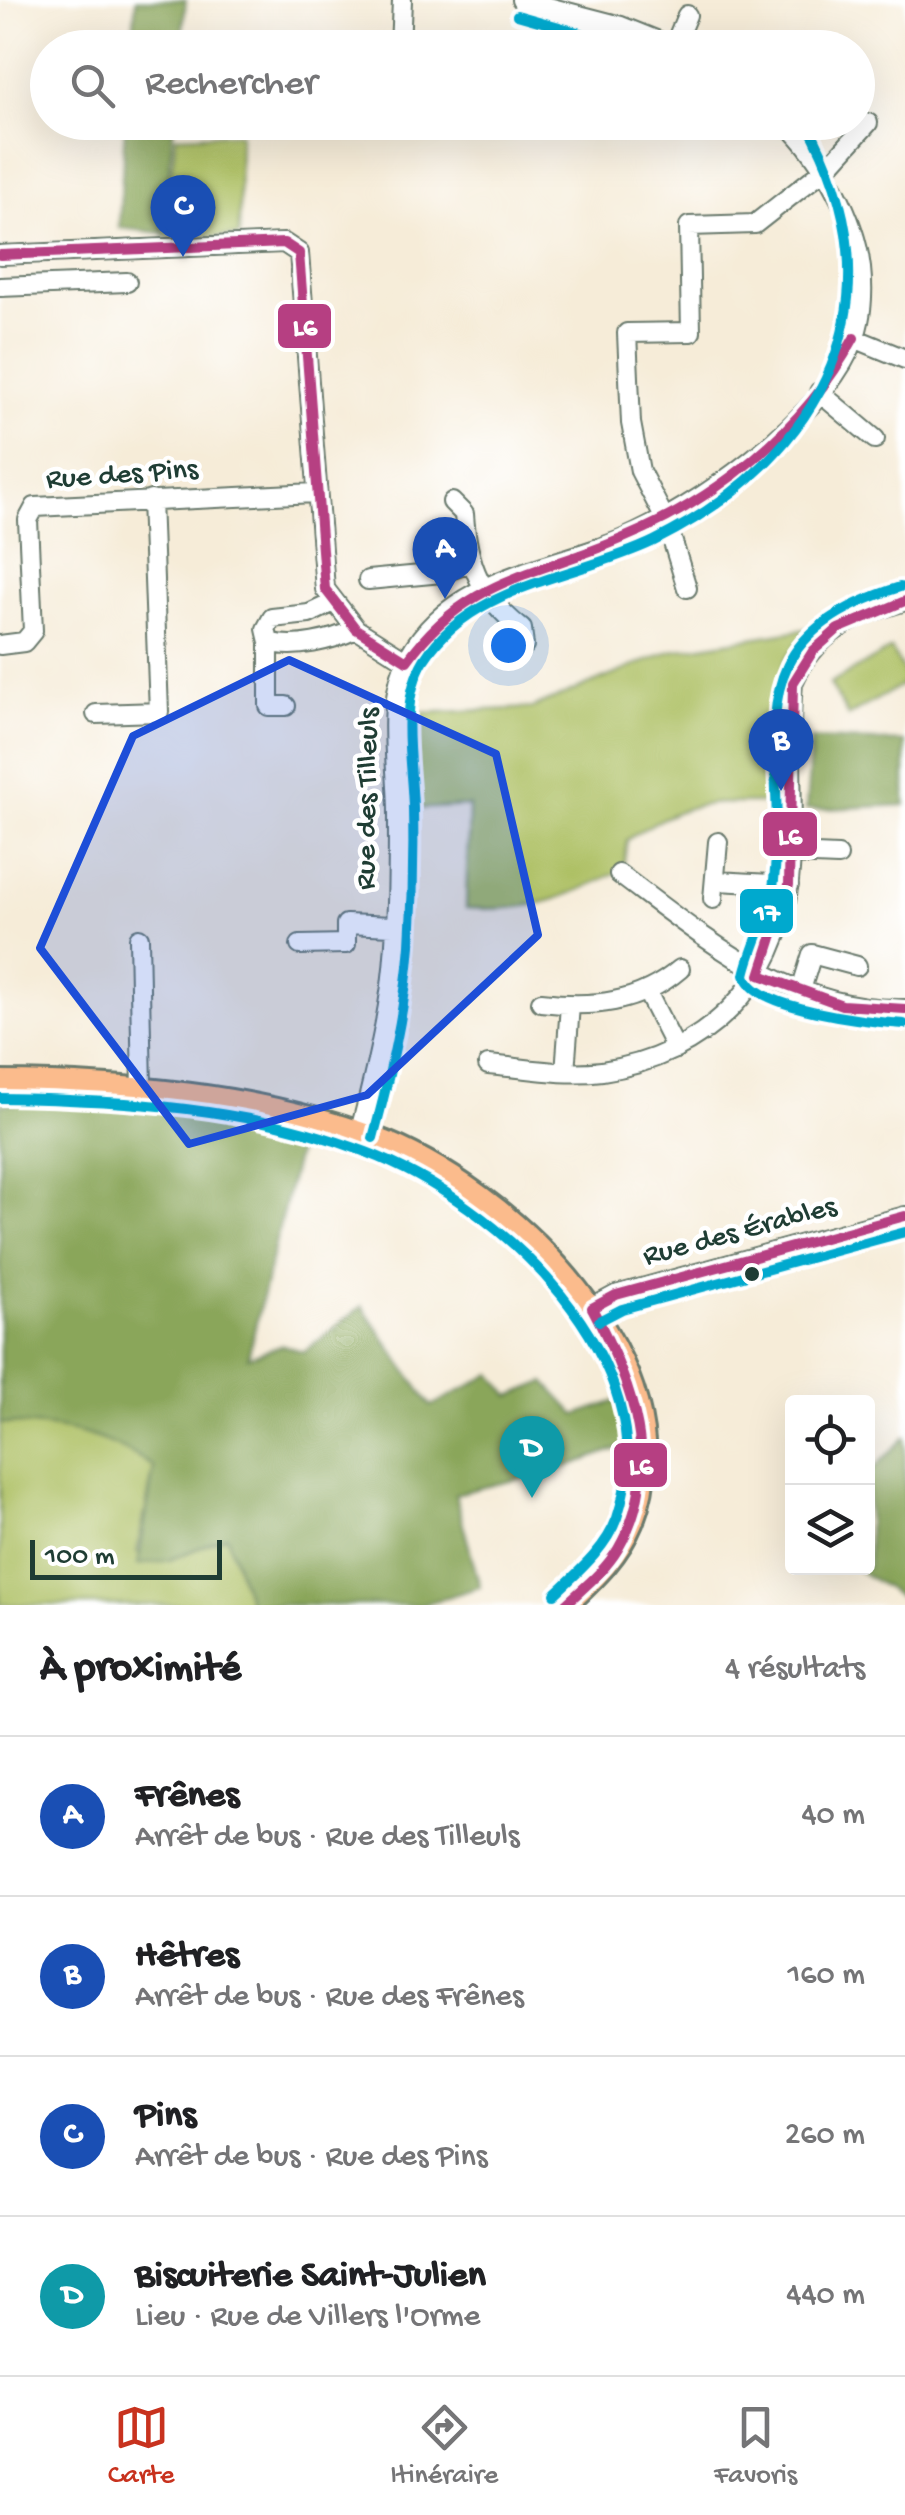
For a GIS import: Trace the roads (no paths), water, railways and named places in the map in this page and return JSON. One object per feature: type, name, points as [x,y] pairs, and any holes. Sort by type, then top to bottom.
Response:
[{"type":"main road","points":[[0,1083],[142,1090],[220,1102],[359,1134],[413,1156],[470,1192],[552,1263],[592,1308],[633,1392],[640,1419],[641,1470],[633,1518],[616,1552],[565,1605]]},
{"type":"street","points":[[401,30],[402,0]]},
{"type":"street","points":[[521,0],[628,30]]},
{"type":"street","points":[[681,30],[687,14]]},
{"type":"street","name":"Rue des Tilleuls","points":[[359,1134],[390,986],[398,810],[395,714],[406,660],[440,617],[482,587],[580,556],[695,500],[770,442],[820,392],[854,338],[861,313],[860,259],[823,170],[799,140]]},
{"type":"street","points":[[687,588],[663,517],[640,471],[627,334],[691,332],[689,226],[755,224],[823,170],[852,140]]},
{"type":"street","points":[[184,220],[185,246]]},
{"type":"street","points":[[0,256],[284,242],[299,253],[304,263],[320,573],[332,603],[356,629],[406,660]]},
{"type":"street","points":[[0,287],[127,282]]},
{"type":"street","points":[[854,338],[905,360]]},
{"type":"street","points":[[820,392],[874,439]]},
{"type":"street","name":"Rue des Pins","points":[[0,645],[24,642],[33,631],[28,520],[35,507],[316,493]]},
{"type":"street","points":[[96,714],[159,712],[151,500]]},
{"type":"street","points":[[452,502],[464,514],[470,563],[501,612],[522,628],[524,646]]},
{"type":"street","points":[[368,580],[442,574],[470,563]]},
{"type":"street","points":[[488,1065],[600,1071],[676,1049],[728,1014],[760,974],[789,884],[793,683],[804,659],[826,634],[852,618],[905,601]]},
{"type":"street","points":[[286,706],[269,706],[270,642],[266,629],[272,618],[309,614],[332,603]]},
{"type":"street","points":[[270,642],[279,645],[326,640],[356,629]]},
{"type":"street","points":[[718,842],[715,890],[789,884]]},
{"type":"street","points":[[791,854],[838,856]]},
{"type":"street","points":[[618,874],[760,974],[800,993],[842,1005],[905,1010]]},
{"type":"street","name":"Rue des Tilleuls","points":[[300,946],[346,944],[346,924],[393,926]]},
{"type":"street","points":[[138,938],[142,1090]]},
{"type":"street","points":[[800,993],[812,954],[857,966]]},
{"type":"street","points":[[540,1002],[607,1003],[648,992],[680,969]]},
{"type":"street","points":[[648,992],[676,1049]]},
{"type":"street","points":[[566,1072],[570,1005]]},
{"type":"street","name":"Rue des Érables","points":[[592,1308],[616,1295],[905,1216]]},
{"type":"place","name":"Pins","points":[[183,257]]},
{"type":"place","name":"Frênes","points":[[445,599]]},
{"type":"place","name":"Hêtres","points":[[781,791]]},
{"type":"place","name":"Biscuiterie Saint-Julien","points":[[532,1498]]}]
